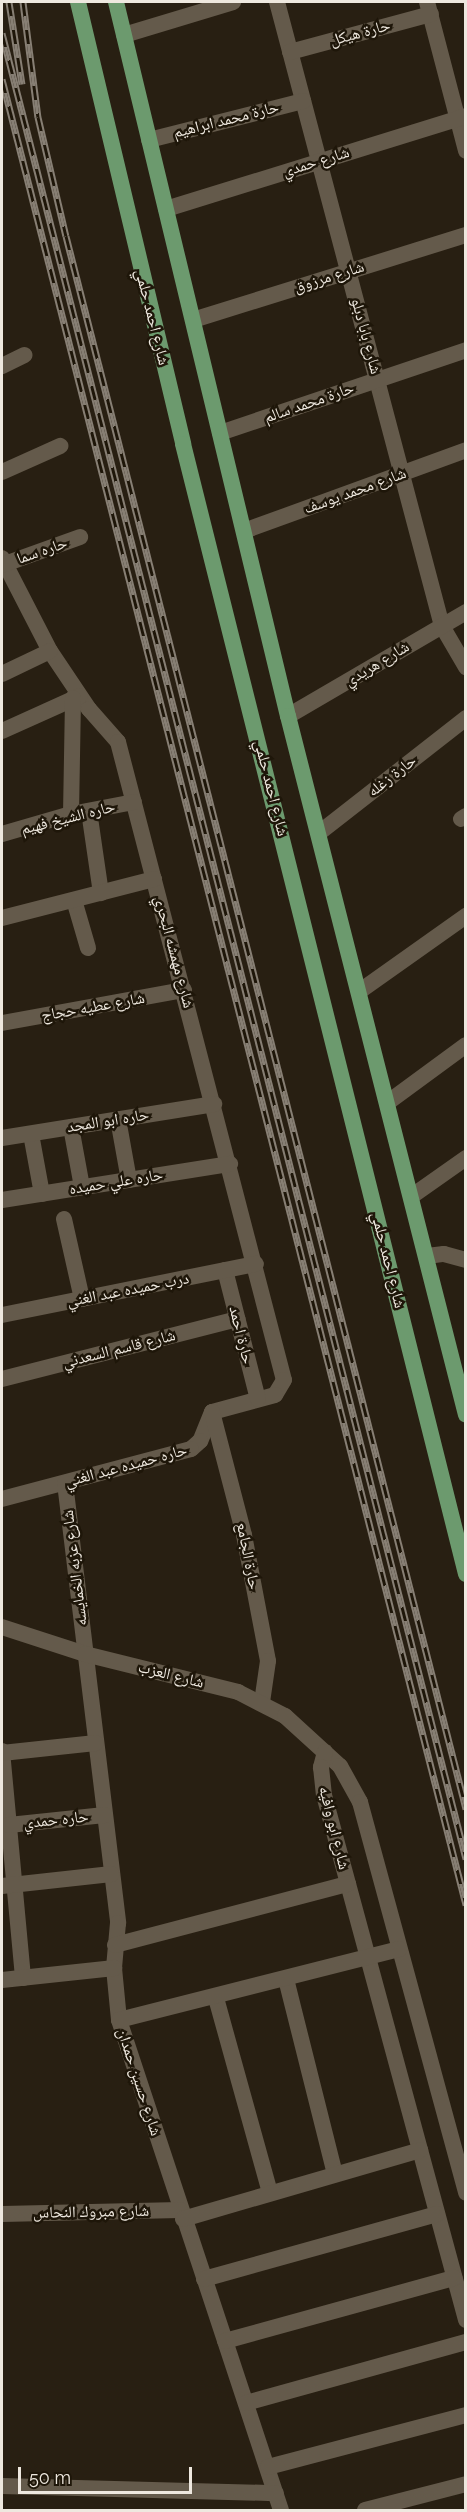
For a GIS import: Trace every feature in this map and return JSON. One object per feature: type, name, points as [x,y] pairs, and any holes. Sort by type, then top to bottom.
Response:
[{"type":"main road","name":"شارع احمد حلمي","points":[[78,2],[177,421],[465,1574]]},
{"type":"main road","points":[[116,2],[288,716],[412,1196],[465,1415]]},
{"type":"street","points":[[124,35],[233,2]]},
{"type":"street","name":"شارع بابا دبلو","points":[[277,2],[442,626],[465,667]]},
{"type":"street","points":[[429,8],[461,117],[465,151]]},
{"type":"street","name":"حارة هيكل","points":[[290,52],[429,8]]},
{"type":"street","name":"حارة محمد ابراهيم","points":[[150,140],[303,101]]},
{"type":"street","name":"شارع حمدي","points":[[166,208],[461,117]]},
{"type":"street","name":"شارع مرزوق","points":[[193,320],[465,235]]},
{"type":"street","name":"حارة محمد سالم","points":[[220,433],[465,350]]},
{"type":"street","points":[[2,366],[25,355]]},
{"type":"street","points":[[2,472],[60,446]]},
{"type":"street","name":"شارع محمد يوسف","points":[[244,531],[465,450]]},
{"type":"street","name":"حاره سما","points":[[2,562],[80,537]]},
{"type":"street","name":"شارع مهمشه البحري","points":[[2,562],[77,697],[118,742],[284,1374],[279,1391],[258,1399]]},
{"type":"street","name":"شارع هريدي","points":[[288,716],[465,612]]},
{"type":"street","points":[[2,674],[50,651]]},
{"type":"street","points":[[2,731],[77,697],[71,814]]},
{"type":"street","name":"حارة زغله","points":[[319,833],[465,718]]},
{"type":"street","name":"حاره الشيخ فهيم","points":[[2,834],[71,814],[134,802]]},
{"type":"street","points":[[89,811],[101,893]]},
{"type":"street","points":[[2,918],[154,879]]},
{"type":"street","points":[[74,900],[88,948]]},
{"type":"street","points":[[360,992],[465,916]]},
{"type":"street","name":"شارع عطيه حجاج","points":[[2,1023],[184,990]]},
{"type":"street","points":[[387,1103],[465,1046]]},
{"type":"street","name":"حاره ابو المجد","points":[[2,1138],[214,1104]]},
{"type":"street","points":[[118,1119],[129,1180]]},
{"type":"street","points":[[71,1127],[82,1187]]},
{"type":"street","points":[[31,1134],[42,1194]]},
{"type":"street","points":[[412,1196],[465,1158]]},
{"type":"street","name":"حاره علي حميده","points":[[2,1200],[230,1164]]},
{"type":"street","points":[[64,1219],[82,1299]]},
{"type":"street","points":[[427,1256],[444,1254],[465,1260]]},
{"type":"street","name":"درب حميده عبد الغني","points":[[2,1316],[255,1264]]},
{"type":"street","name":"حارة احمد","points":[[225,1270],[258,1399]]},
{"type":"street","name":"شارع قاسم السعدني","points":[[2,1379],[237,1319]]},
{"type":"street","points":[[212,1412],[258,1399]]},
{"type":"street","name":"حاره حميده عبد الغني","points":[[2,1499],[191,1449],[200,1441],[206,1419],[212,1412]]},
{"type":"street","name":"حارة الجامع","points":[[212,1412],[244,1535],[268,1661],[262,1702]]},
{"type":"street","name":"شارع عزبه الخمايسه","points":[[64,1483],[85,1654]]},
{"type":"street","name":"شارع العزب","points":[[2,1627],[85,1654],[238,1692],[262,1702],[285,1716],[325,1752]]},
{"type":"street","name":"شارع حسين حمدان","points":[[85,1654],[118,1923],[114,1968],[119,2020],[281,2511]]},
{"type":"street","points":[[23,1978],[8,1886],[2,1752],[95,1743]]},
{"type":"street","name":"شارع ابو وافيه","points":[[325,1752],[322,1781],[465,2320]]},
{"type":"street","name":"شارع ابو وافيه","points":[[325,1752],[353,1783],[465,2193]]},
{"type":"street","name":"حاره حمدي","points":[[6,1817],[104,1815]]},
{"type":"street","points":[[8,1886],[111,1874]]},
{"type":"street","points":[[115,1945],[348,1884]]},
{"type":"street","points":[[119,2020],[216,1998],[399,1948]]},
{"type":"street","points":[[2,1980],[114,1968]]},
{"type":"street","points":[[286,1979],[335,2174]]},
{"type":"street","points":[[216,1998],[270,2193]]},
{"type":"street","name":"شارع مبروك النحاس","points":[[2,2214],[182,2214],[270,2193],[420,2150]]},
{"type":"street","points":[[204,2279],[437,2214]]},
{"type":"street","points":[[225,2341],[454,2278]]},
{"type":"street","points":[[246,2403],[465,2342]]},
{"type":"street","points":[[268,2467],[465,2415]]},
{"type":"street","points":[[365,2511],[420,2504],[465,2484]]},
{"type":"street","points":[[2,2486],[276,2493],[273,2511]]},
{"type":"railway","points":[[9,2],[22,84]]},
{"type":"railway","points":[[23,2],[38,117],[66,236],[466,1809]]},
{"type":"railway","points":[[2,33],[466,1859]]},
{"type":"railway","points":[[2,79],[466,1905]]}]
